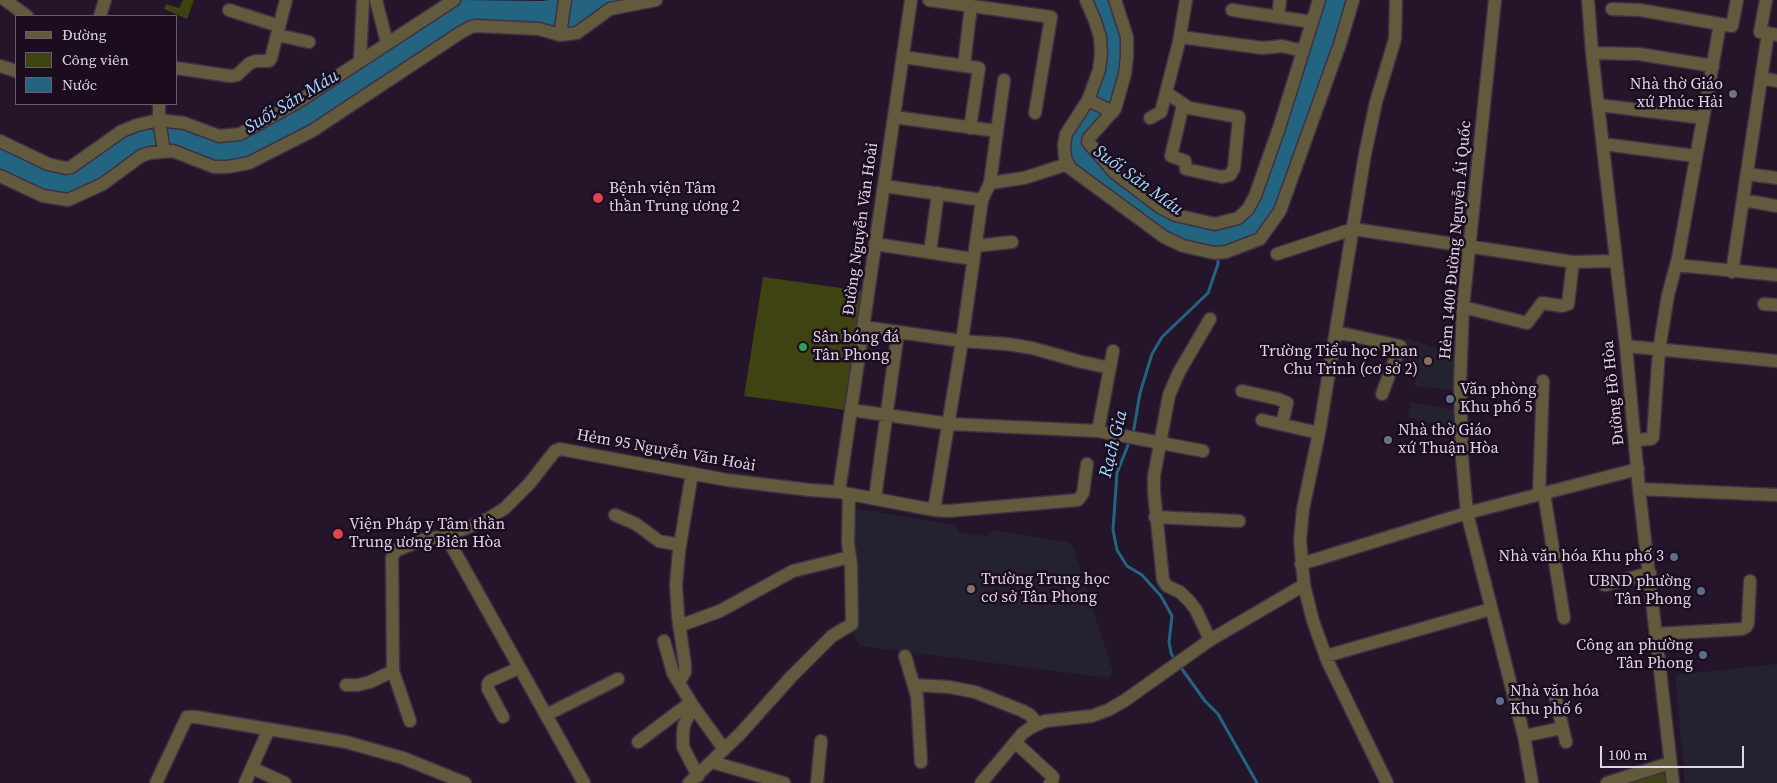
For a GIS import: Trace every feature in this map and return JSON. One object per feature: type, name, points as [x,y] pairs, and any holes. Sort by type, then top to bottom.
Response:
[{"type":"street","points":[[5,0],[26,15]]},
{"type":"street","points":[[100,15],[104,0]]},
{"type":"street","points":[[178,68],[230,76],[237,75],[250,63],[269,61],[286,0]]},
{"type":"street","points":[[360,61],[363,0]]},
{"type":"street","points":[[376,0],[387,43]]},
{"type":"street","points":[[0,141],[48,164],[66,168],[71,167],[122,131],[159,120],[184,123],[219,136],[240,134],[298,102],[454,0]]},
{"type":"street","points":[[560,35],[565,0]]},
{"type":"street","points":[[0,176],[43,196],[68,200],[103,184],[141,156],[150,152],[173,151],[214,167],[228,167],[248,163],[312,131],[466,29],[477,26],[539,29],[560,35],[577,33],[610,9],[656,0]]},
{"type":"street","name":"Đường Nguyễn Văn Hoài","points":[[724,750],[791,677],[832,636],[852,624],[852,564],[848,543],[844,493],[851,410],[911,0]]},
{"type":"street","points":[[930,0],[1050,17],[1035,113]]},
{"type":"street","points":[[1086,0],[1100,37],[1101,54],[1099,70],[1088,100],[1066,134],[1064,145],[1065,158],[1070,168],[1164,237],[1183,246],[1220,252],[1260,239],[1280,211],[1340,44],[1353,0]]},
{"type":"street","points":[[1116,0],[1127,37],[1127,56],[1121,90],[1113,112],[1088,142],[1115,173],[1160,207],[1175,214],[1215,224],[1238,218],[1248,209],[1255,196],[1279,128],[1319,0]]},
{"type":"street","points":[[1150,118],[1161,113],[1180,37],[1186,0]]},
{"type":"street","points":[[1278,17],[1280,0]]},
{"type":"street","points":[[1387,783],[1326,656],[1313,621],[1304,585],[1300,541],[1303,509],[1319,433],[1369,137],[1376,102],[1395,39],[1396,0]]},
{"type":"street","name":"Hẻm 1400 Đường Nguyễn Ái Quốc","points":[[1495,0],[1462,307],[1460,383],[1462,474],[1467,513],[1524,736],[1532,783]]},
{"type":"street","name":"Đường Hồ Hòa","points":[[1588,0],[1592,53],[1626,346],[1639,488],[1673,783]]},
{"type":"street","points":[[1612,9],[1640,10],[1732,26],[1737,0]]},
{"type":"street","points":[[1732,272],[1761,78],[1773,34],[1760,32],[1766,0]]},
{"type":"street","points":[[964,65],[971,6]]},
{"type":"street","points":[[229,10],[310,42]]},
{"type":"street","points":[[1232,10],[1312,22]]},
{"type":"street","points":[[1635,440],[1651,439],[1653,437],[1659,350],[1720,24]]},
{"type":"street","points":[[1180,37],[1263,48],[1282,46],[1303,51]]},
{"type":"street","points":[[1592,53],[1639,54],[1713,66]]},
{"type":"street","points":[[903,56],[979,68],[970,128]]},
{"type":"street","points":[[0,66],[15,71]]},
{"type":"street","points":[[1761,78],[1777,81]]},
{"type":"street","points":[[934,510],[962,342],[982,200],[990,183],[1004,80]]},
{"type":"street","points":[[1166,92],[1189,108],[1239,117],[1234,168],[1230,175],[1222,177],[1186,169],[1185,161],[1171,156],[1183,105]]},
{"type":"street","points":[[1088,100],[1113,112]]},
{"type":"street","points":[[159,105],[159,120],[164,151]]},
{"type":"street","points":[[1599,105],[1703,118]]},
{"type":"street","points":[[894,117],[997,131]]},
{"type":"street","points":[[1604,144],[1695,156]]},
{"type":"street","points":[[990,183],[1024,178],[1068,164]]},
{"type":"street","points":[[1747,174],[1777,178]]},
{"type":"street","points":[[884,186],[982,200]]},
{"type":"street","points":[[930,252],[938,193]]},
{"type":"street","points":[[1743,200],[1777,206]]},
{"type":"street","points":[[1277,254],[1353,229],[1573,262],[1615,261]]},
{"type":"street","points":[[975,246],[1012,242]]},
{"type":"street","points":[[876,244],[973,259]]},
{"type":"street","points":[[1462,307],[1527,323],[1542,303],[1562,306],[1568,304],[1573,262]]},
{"type":"street","points":[[1676,265],[1777,275]]},
{"type":"street","points":[[1764,304],[1777,305]]},
{"type":"street","points":[[1210,319],[1179,372],[1166,406],[1154,476],[1155,517],[1163,580],[1167,586],[1180,592],[1190,602],[1196,610],[1210,640]]},
{"type":"street","points":[[863,327],[962,342],[1007,344],[1032,348],[1110,368]]},
{"type":"street","points":[[874,498],[898,332]]},
{"type":"street","points":[[1336,332],[1400,346],[1382,394]]},
{"type":"street","points":[[1626,346],[1777,361]]},
{"type":"street","points":[[1098,431],[1113,351]]},
{"type":"street","points":[[1543,381],[1541,494],[1564,618]]},
{"type":"street","points":[[1242,391],[1278,399],[1287,403],[1282,424]]},
{"type":"street","points":[[851,410],[948,424],[1098,431],[1203,451]]},
{"type":"street","points":[[1262,420],[1319,433]]},
{"type":"street","name":"Hẻm 95 Nguyễn Văn Hoài","points":[[393,671],[392,558],[395,551],[422,540],[446,536],[488,519],[505,508],[529,484],[555,451],[560,449],[692,473],[792,488],[844,493],[948,511],[1078,500],[1083,494],[1087,464]]},
{"type":"street","points":[[1301,564],[1467,513],[1638,469]]},
{"type":"street","points":[[679,682],[685,672],[685,665],[679,626],[676,585],[680,545],[692,473]]},
{"type":"street","points":[[1639,488],[1777,495]]},
{"type":"street","points":[[615,515],[636,524],[659,541],[680,545]]},
{"type":"street","points":[[1155,517],[1239,521]]},
{"type":"street","points":[[446,536],[584,783]]},
{"type":"street","points":[[679,626],[720,611],[794,570],[850,557]]},
{"type":"street","points":[[1605,585],[1650,573]]},
{"type":"street","points":[[1656,634],[1742,629],[1748,623],[1750,581]]},
{"type":"street","points":[[981,783],[1022,734],[1038,724],[1045,721],[1092,716],[1108,710],[1124,701],[1210,640],[1304,585]]},
{"type":"street","points":[[1326,656],[1491,609]]},
{"type":"street","points":[[664,641],[673,672],[692,704],[724,750],[693,779],[683,747],[682,732],[692,704]]},
{"type":"street","points":[[905,656],[914,685],[918,707],[920,762]]},
{"type":"street","points":[[503,717],[488,689],[488,684],[490,681],[520,668]]},
{"type":"street","points":[[346,685],[370,682],[393,671],[410,720]]},
{"type":"street","points":[[546,715],[618,679]]},
{"type":"street","points":[[914,685],[949,687],[975,692],[1023,711],[1030,715],[1038,724]]},
{"type":"street","points":[[1554,691],[1566,742]]},
{"type":"street","points":[[638,742],[692,704]]},
{"type":"street","points":[[156,783],[187,717],[204,717],[326,738],[384,752],[460,782]]},
{"type":"street","points":[[245,783],[269,728]]},
{"type":"street","points":[[1524,736],[1562,728]]},
{"type":"street","points":[[817,783],[821,741]]},
{"type":"street","points":[[1015,742],[1053,776],[1050,783]]},
{"type":"street","points":[[712,762],[784,783]]},
{"type":"street","points":[[1607,783],[1670,763]]},
{"type":"street","points":[[252,768],[285,783]]},
{"type":"shaded area","name":"Trường Tiểu học Phan Chu Trinh (cơ sở 2)","points":[[1406,338],[1458,356],[1457,391],[1414,386],[1416,377],[1395,370]]},
{"type":"shaded area","points":[[1410,402],[1456,410],[1455,436],[1440,433],[1439,426],[1408,417]]},
{"type":"shaded area","name":"Trường Trung học cơ sở Tân Phong","points":[[857,509],[956,525],[959,532],[987,536],[991,530],[1067,542],[1073,546],[1113,672],[1109,678],[860,646],[850,628],[851,513]]},
{"type":"shaded area","points":[[1777,664],[1777,783],[1685,783],[1675,675]]},
{"type":"green space","points":[[183,0],[194,0],[187,19],[164,9],[166,4],[179,8]]},
{"type":"green space","name":"Sân bóng đá Tân Phong","points":[[763,277],[863,291],[845,410],[744,396]]},
{"type":"green space","points":[[1664,769],[1666,783],[1621,783]]},
{"type":"water","name":"Suối Săn Máu","points":[[462,0],[638,0],[576,29],[476,22],[310,130],[247,160],[215,163],[172,147],[76,194],[55,195],[0,172],[0,145],[58,171],[125,134],[163,123],[233,139]]},
{"type":"water","name":"Suối Săn Máu","points":[[1090,0],[1111,0],[1121,24],[1124,56],[1112,107],[1087,136],[1158,209],[1239,221],[1322,0],[1349,0],[1277,209],[1257,236],[1214,249],[1166,234],[1073,166],[1067,146],[1069,135],[1099,83]]},
{"type":"waterway","name":"Rạch Gia","points":[[1133,434],[1140,393],[1152,354],[1162,337],[1208,293],[1218,264],[1218,255]]},
{"type":"waterway","name":"Rạch Gia","points":[[1130,440],[1117,473],[1113,530],[1117,550],[1127,566],[1142,575],[1161,596],[1172,616],[1169,642],[1171,653],[1175,660]]},
{"type":"waterway","name":"Rạch Gia","points":[[1179,665],[1205,701],[1218,714],[1257,783]]},
{"type":"place","name":"Nhà thờ Giáo xứ Phúc Hải","points":[[1733,94]]},
{"type":"place","name":"Bệnh viện Tâm thần Trung ương 2","points":[[598,198]]},
{"type":"place","name":"Sân bóng đá Tân Phong","points":[[803,347]]},
{"type":"place","name":"Trường Tiểu học Phan Chu Trinh (cơ sở 2)","points":[[1428,361]]},
{"type":"place","name":"Văn phòng Khu phố 5","points":[[1450,399]]},
{"type":"place","name":"Nhà thờ Giáo xứ Thuận Hòa","points":[[1388,440]]},
{"type":"place","name":"Viện Pháp y Tâm thần Trung ương Biên Hòa","points":[[338,534]]},
{"type":"place","name":"Nhà văn hóa Khu phố 3","points":[[1674,557]]},
{"type":"place","name":"Trường Trung học cơ sở Tân Phong","points":[[971,589]]},
{"type":"place","name":"UBND phường Tân Phong","points":[[1701,591]]},
{"type":"place","name":"Công an phường Tân Phong","points":[[1703,655]]},
{"type":"place","name":"Nhà văn hóa Khu phố 6","points":[[1500,701]]}]
